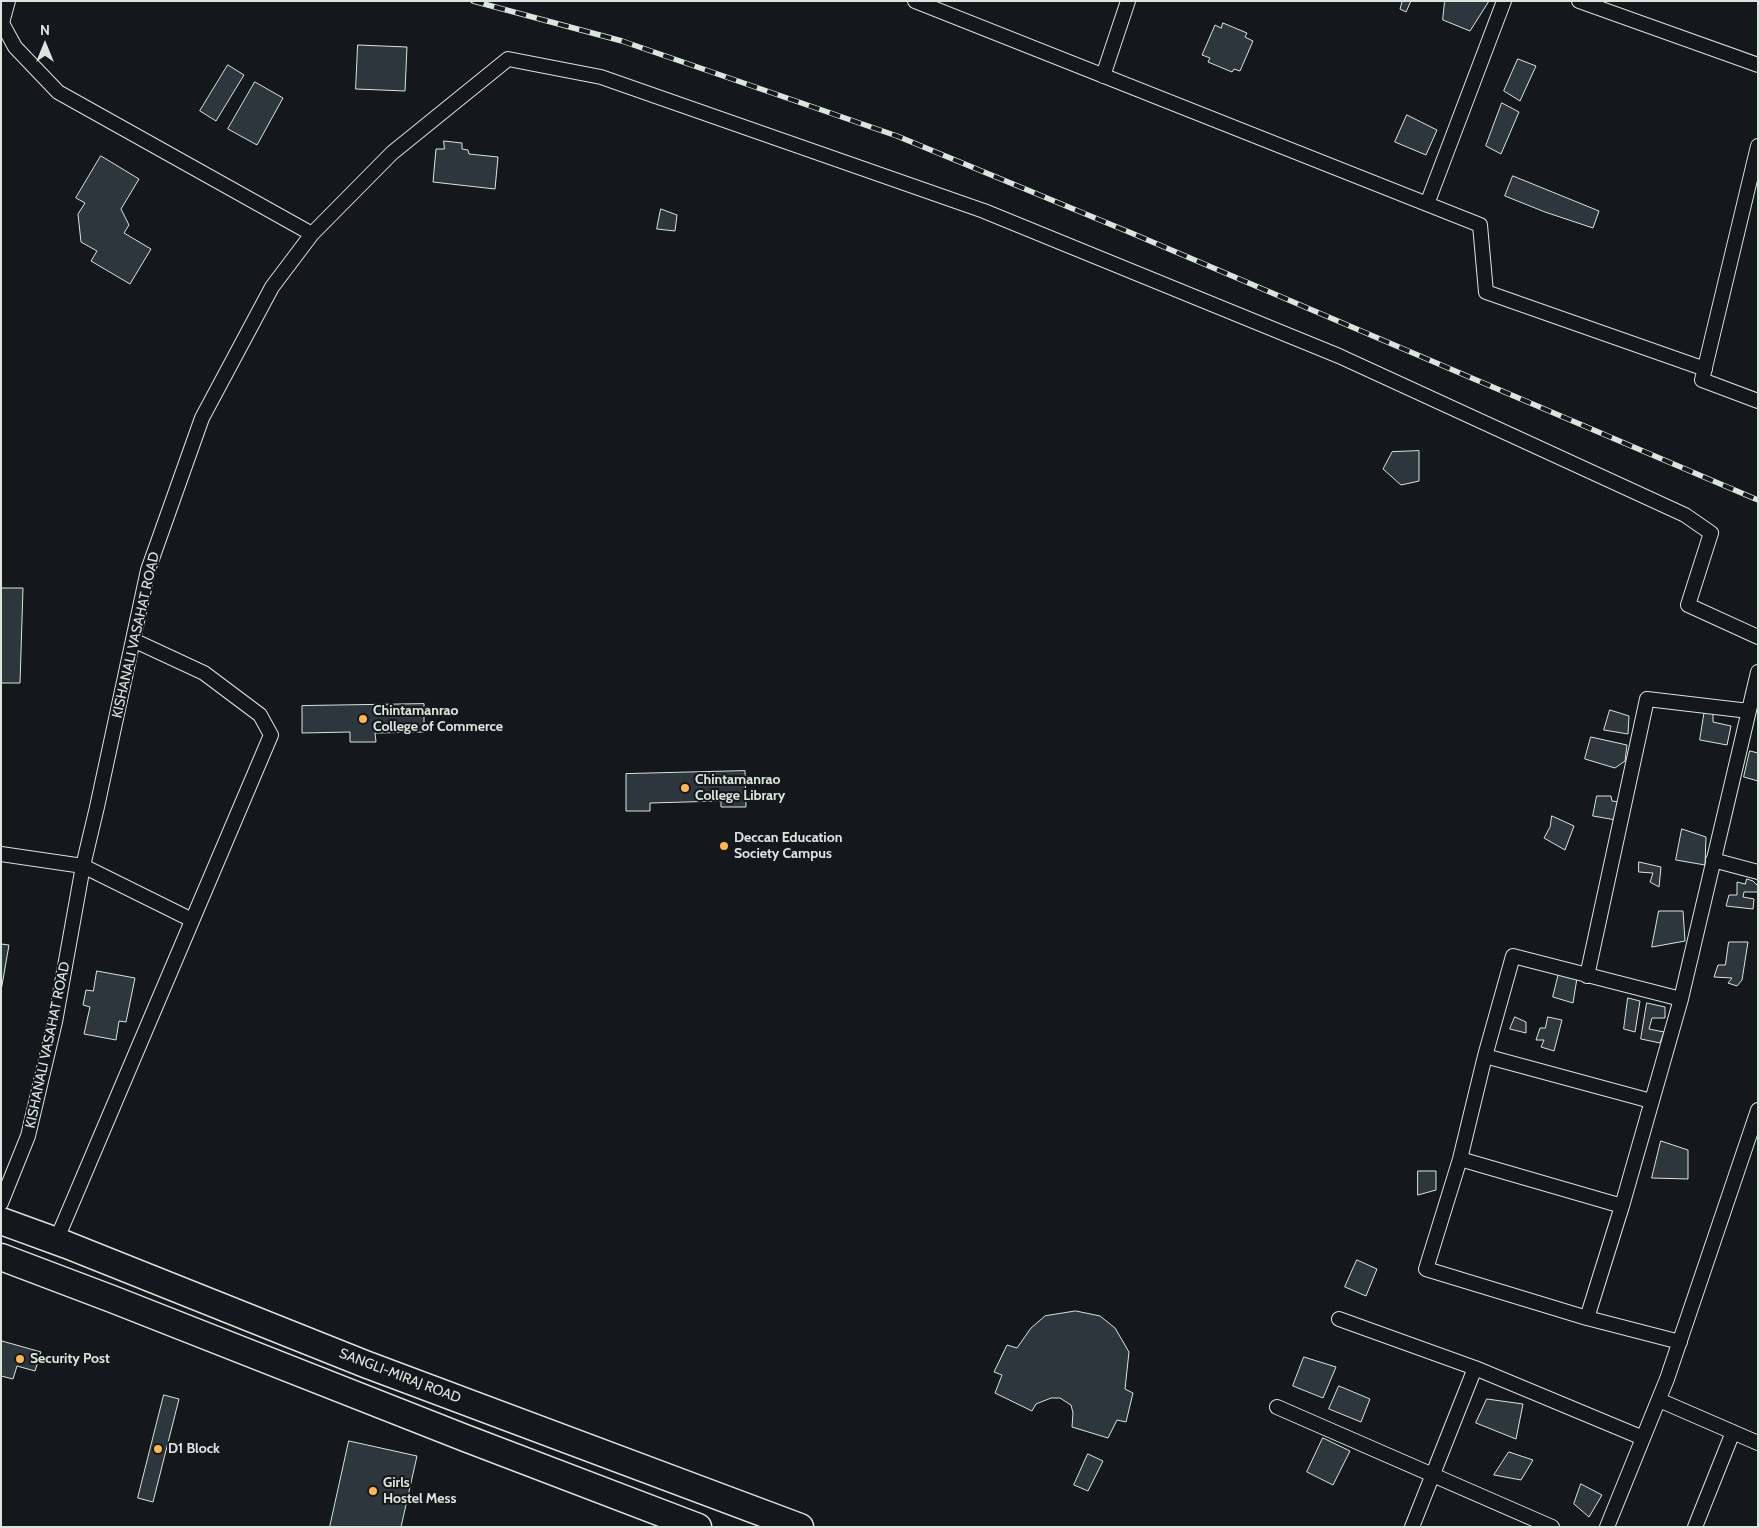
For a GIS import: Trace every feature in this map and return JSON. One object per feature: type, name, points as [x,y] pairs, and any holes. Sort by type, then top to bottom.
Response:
[{"type":"highway","name":"SANGLI-MIRAJ ROAD","points":[[1,1221],[356,1360],[800,1527]]},
{"type":"highway","points":[[1,1257],[698,1527]]},
{"type":"street","points":[[8,1],[2,23],[15,47],[58,92],[312,234]]},
{"type":"street","points":[[915,1],[1480,225],[1486,292],[1705,369]]},
{"type":"street","points":[[1103,76],[1128,1]]},
{"type":"street","points":[[1427,204],[1504,1]]},
{"type":"street","points":[[1579,1],[1758,65]]},
{"type":"street","name":"KISHANALI VASAHAT ROAD","points":[[1,1203],[28,1136],[56,1022],[83,866],[148,570],[202,418],[272,287],[312,234],[392,153],[508,59],[601,77],[984,211],[1339,356],[1685,515],[1711,533],[1688,605],[1758,637]]},
{"type":"street","points":[[1757,150],[1702,380],[1758,402]]},
{"type":"street","points":[[56,1241],[271,735],[260,715],[204,673],[133,640]]},
{"type":"street","points":[[1587,1318],[1622,1206],[1681,999],[1758,672]]},
{"type":"street","points":[[1587,976],[1647,698],[1748,711]]},
{"type":"street","points":[[1,854],[83,866],[192,920]]},
{"type":"street","points":[[1713,860],[1758,872]]},
{"type":"street","points":[[1680,1342],[1587,1318],[1426,1269],[1460,1159],[1485,1056],[1513,956],[1681,999]]},
{"type":"street","points":[[1485,1056],[1652,1101]]},
{"type":"street","points":[[1607,1527],[1659,1400],[1758,1110]]},
{"type":"street","points":[[1460,1159],[1622,1206]]},
{"type":"street","points":[[1338,1319],[1475,1368],[1643,1438]]},
{"type":"street","points":[[1412,1527],[1475,1368]]},
{"type":"street","points":[[1659,1400],[1758,1443]]},
{"type":"street","points":[[1277,1407],[1552,1527]]},
{"type":"street","points":[[1695,1527],[1733,1432]]},
{"type":"building","points":[[1400,1],[1411,1],[1406,12],[1400,9],[1402,2]]},
{"type":"building","points":[[1445,1],[1489,1],[1470,31],[1443,20]]},
{"type":"building","points":[[1223,23],[1247,33],[1245,37],[1253,41],[1240,71],[1234,69],[1232,72],[1208,62],[1210,58],[1202,55],[1215,25],[1221,28]]},
{"type":"building","points":[[358,45],[407,47],[405,91],[356,89]]},
{"type":"building","points":[[1518,59],[1536,66],[1520,101],[1504,91]]},
{"type":"building","points":[[228,65],[244,75],[216,121],[200,111]]},
{"type":"building","points":[[255,82],[283,98],[257,145],[228,129]]},
{"type":"building","points":[[1502,103],[1519,112],[1501,154],[1486,146]]},
{"type":"building","points":[[1407,115],[1437,130],[1426,155],[1395,142]]},
{"type":"building","points":[[444,141],[462,143],[462,149],[468,150],[469,154],[498,157],[495,189],[433,182],[436,149],[444,149]]},
{"type":"building","points":[[101,156],[139,179],[121,209],[129,225],[124,233],[151,249],[130,284],[91,261],[97,251],[81,242],[78,214],[85,203],[76,198]]},
{"type":"building","points":[[1513,176],[1599,211],[1593,228],[1505,196]]},
{"type":"building","points":[[661,209],[677,215],[675,231],[657,229]]},
{"type":"building","points":[[1419,451],[1419,481],[1401,485],[1383,469],[1392,452]]},
{"type":"building","points":[[1,588],[23,588],[20,683],[1,683]]},
{"type":"building","name":"Chintamanrao College of Commerce","points":[[424,704],[424,732],[375,733],[376,742],[350,742],[350,732],[302,733],[302,706]]},
{"type":"building","points":[[1705,709],[1713,712],[1713,722],[1731,726],[1727,745],[1700,740]]},
{"type":"building","points":[[1610,710],[1629,716],[1628,734],[1604,730]]},
{"type":"building","points":[[1591,737],[1627,745],[1625,761],[1615,768],[1585,759]]},
{"type":"building","points":[[1750,751],[1758,753],[1758,781],[1744,777]]},
{"type":"building","name":"Chintamanrao College Library","points":[[745,771],[746,807],[721,807],[721,801],[650,803],[650,811],[626,811],[626,774]]},
{"type":"building","points":[[1597,796],[1611,796],[1612,801],[1620,802],[1616,820],[1593,816]]},
{"type":"building","points":[[1552,816],[1574,826],[1565,850],[1544,838],[1550,827]]},
{"type":"building","points":[[1682,829],[1706,837],[1705,865],[1676,860]]},
{"type":"building","points":[[1639,862],[1661,867],[1659,887],[1650,882],[1653,873],[1639,872]]},
{"type":"building","points":[[1747,879],[1753,881],[1758,886],[1758,892],[1744,892],[1743,897],[1754,899],[1753,909],[1726,906],[1729,895],[1737,895],[1737,882],[1745,884]]},
{"type":"building","points":[[1659,911],[1683,911],[1685,941],[1652,947]]},
{"type":"building","points":[[1729,942],[1748,942],[1742,980],[1737,986],[1728,983],[1732,978],[1714,977],[1718,965],[1725,965]]},
{"type":"building","points":[[1,944],[9,945],[1,991]]},
{"type":"building","points":[[97,971],[135,978],[126,1022],[119,1021],[116,1040],[84,1034],[90,1007],[83,1005],[86,990],[93,991]]},
{"type":"building","points":[[1559,973],[1577,978],[1573,1003],[1553,997]]},
{"type":"building","points":[[1628,998],[1640,1001],[1635,1032],[1624,1029]]},
{"type":"building","points":[[1647,1003],[1665,1007],[1665,1018],[1652,1018],[1649,1029],[1664,1032],[1660,1043],[1641,1039]]},
{"type":"building","points":[[1515,1017],[1526,1022],[1526,1033],[1510,1029]]},
{"type":"building","points":[[1548,1017],[1562,1020],[1554,1051],[1541,1047],[1544,1040],[1536,1040],[1540,1028],[1545,1028]]},
{"type":"building","points":[[1661,1141],[1688,1150],[1688,1179],[1652,1178]]},
{"type":"building","points":[[1418,1171],[1436,1171],[1436,1190],[1418,1195]]},
{"type":"building","points":[[1357,1260],[1377,1269],[1366,1296],[1345,1287]]},
{"type":"building","points":[[1076,1311],[1100,1316],[1115,1328],[1129,1352],[1125,1389],[1133,1393],[1126,1422],[1117,1420],[1108,1438],[1072,1427],[1073,1413],[1071,1405],[1060,1398],[1051,1398],[1036,1404],[1032,1411],[995,1393],[1002,1375],[994,1372],[1007,1345],[1017,1348],[1031,1328],[1045,1316]]},
{"type":"building","name":"Security Post","points":[[2,1341],[41,1352],[35,1371],[17,1366],[13,1379],[1,1376]]},
{"type":"building","points":[[1304,1357],[1336,1367],[1323,1398],[1293,1386]]},
{"type":"building","points":[[1339,1386],[1370,1399],[1361,1422],[1329,1409]]},
{"type":"building","name":"D1 Block","points":[[164,1395],[179,1399],[153,1502],[138,1498]]},
{"type":"building","points":[[1487,1399],[1523,1404],[1516,1439],[1476,1423]]},
{"type":"building","points":[[1323,1438],[1350,1451],[1333,1485],[1307,1472]]},
{"type":"building","name":"Girls Hostel Mess","points":[[349,1441],[417,1456],[401,1527],[330,1527]]},
{"type":"building","points":[[1509,1452],[1533,1460],[1521,1480],[1494,1475]]},
{"type":"building","points":[[1088,1454],[1103,1461],[1088,1491],[1074,1485]]},
{"type":"building","points":[[1581,1484],[1602,1495],[1589,1517],[1574,1504]]},
{"type":"railway","points":[[473,1],[622,41],[897,136],[1129,232],[1758,500]]},
{"type":"place","name":"Chintamanrao College of Commerce","points":[[363,719]]},
{"type":"place","name":"Chintamanrao College Library","points":[[685,788]]},
{"type":"place","name":"Deccan Education Society Campus","points":[[724,846]]},
{"type":"place","name":"Security Post","points":[[20,1359]]},
{"type":"place","name":"D1 Block","points":[[158,1449]]},
{"type":"place","name":"Girls Hostel Mess","points":[[373,1491]]}]
